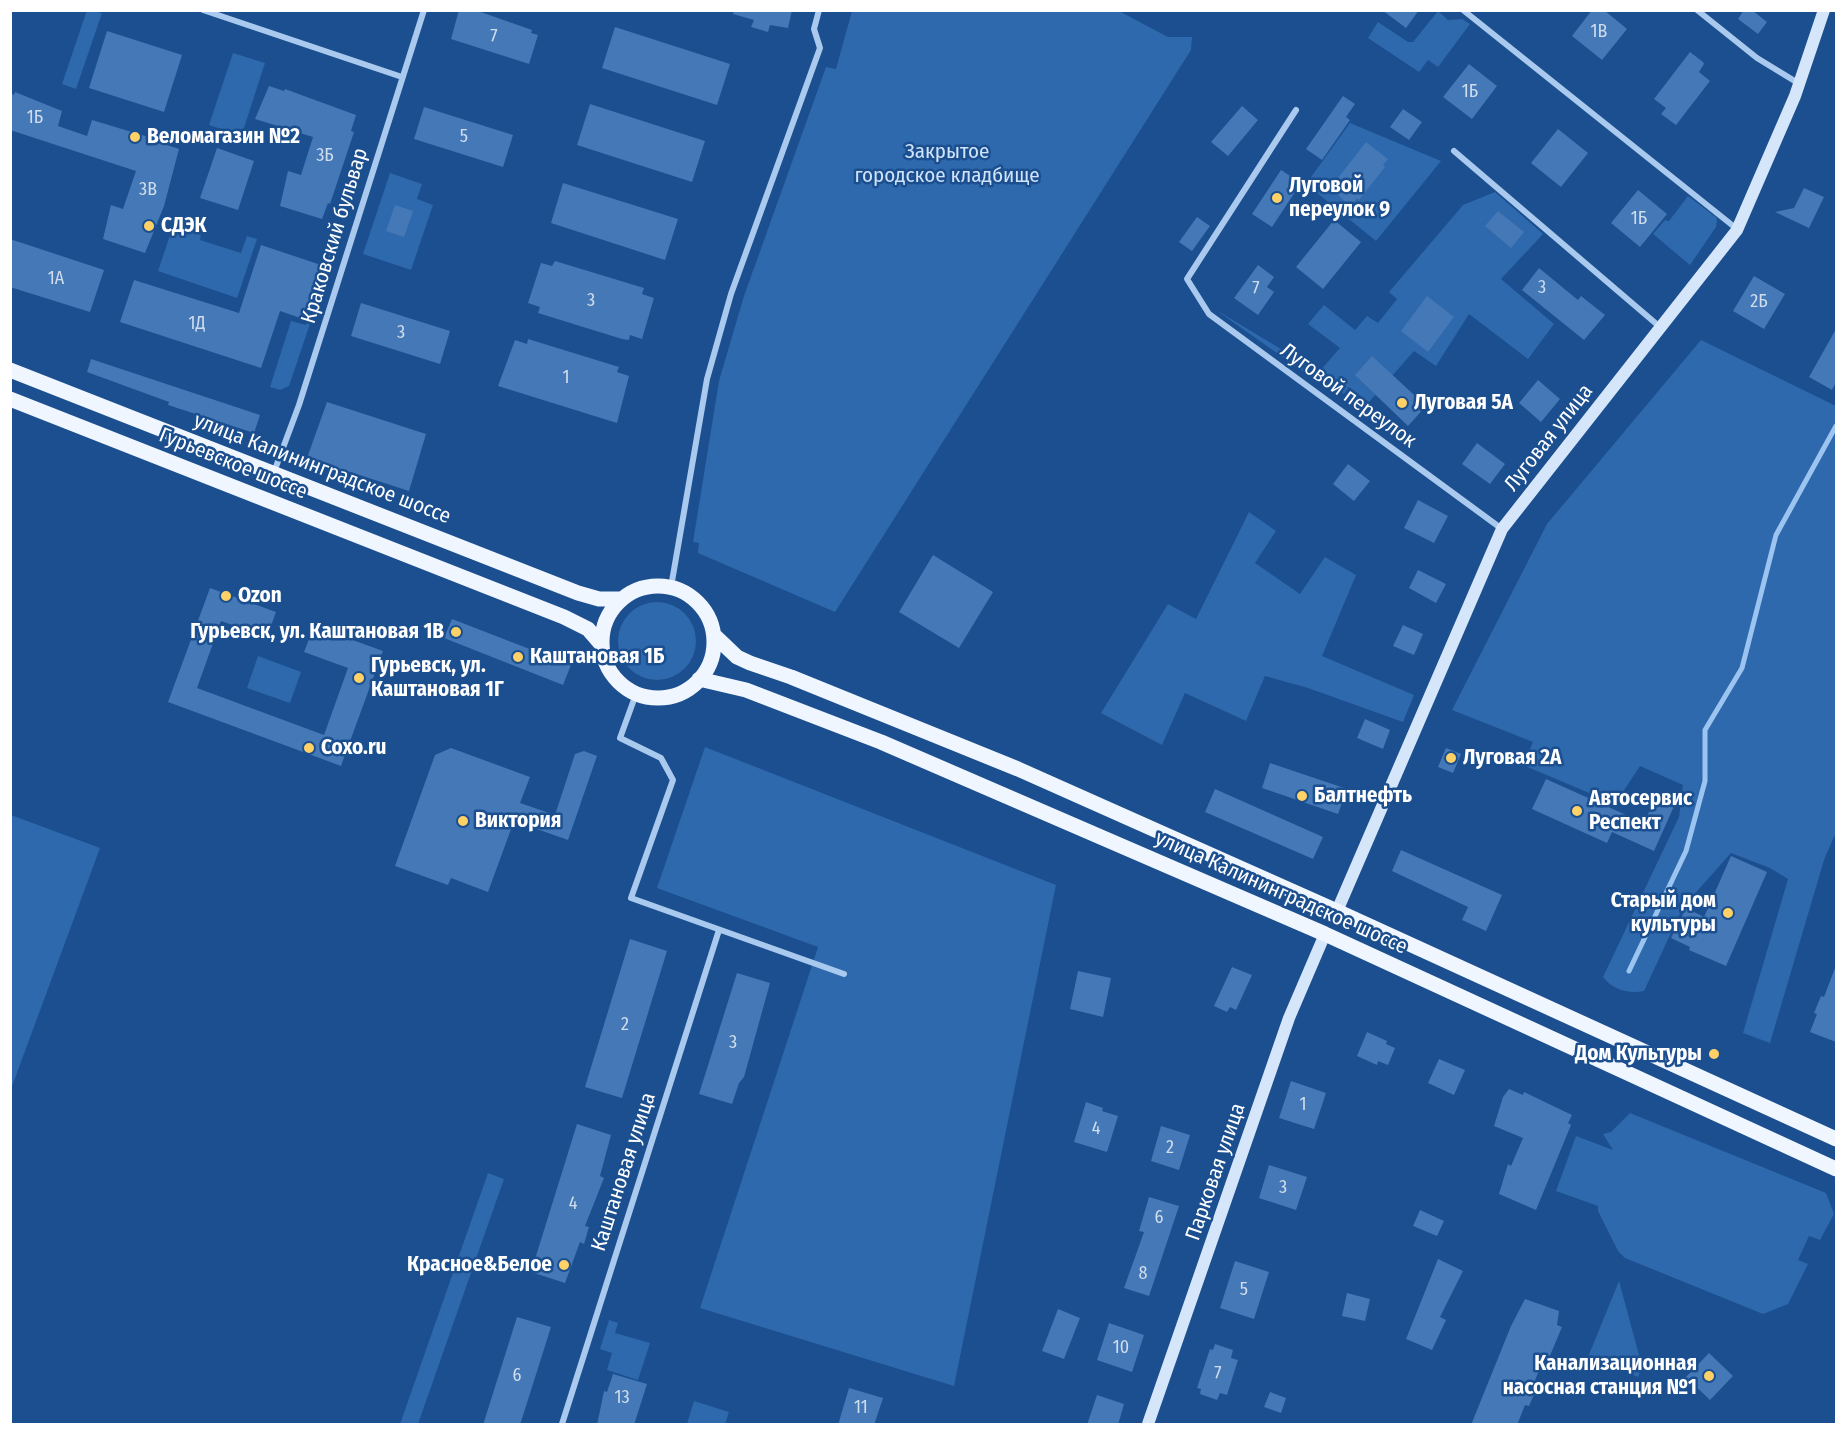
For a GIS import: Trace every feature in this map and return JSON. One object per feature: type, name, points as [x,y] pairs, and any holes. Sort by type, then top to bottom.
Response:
[{"type":"main road","name":"улица Калининградское шоссе","points":[[10,370],[578,593],[599,599],[620,599]]},
{"type":"main road","name":"Гурьевское шоссе","points":[[10,399],[564,617],[588,629],[601,644]]},
{"type":"main road","points":[[642,587],[670,587],[706,610],[715,636],[713,658],[704,675],[676,695],[659,698],[636,694],[620,684],[606,664],[601,644],[604,623],[620,599],[642,587]]},
{"type":"main road","name":"улица Калининградское шоссе","points":[[715,636],[737,657],[750,663],[791,677],[1018,769],[1337,911],[1836,1139]]},
{"type":"main road","name":"улица Калининградское шоссе","points":[[699,679],[746,690],[842,726],[1325,934],[1836,1169]]},
{"type":"street","points":[[203,10],[402,77]]},
{"type":"street","name":"Краковский бульвар","points":[[274,474],[299,405],[424,10]]},
{"type":"street","points":[[670,587],[707,379],[731,294],[819,48],[814,29],[819,10]]},
{"type":"street","points":[[1463,10],[1737,230]]},
{"type":"street","points":[[1697,10],[1757,58],[1798,83]]},
{"type":"street","name":"Луговая улица","points":[[1337,911],[1502,529],[1737,230],[1798,83],[1824,10]]},
{"type":"street","name":"Луговой переулок","points":[[1296,110],[1187,279],[1209,314],[1502,529]]},
{"type":"street","points":[[1455,152],[1660,327]]},
{"type":"street","points":[[636,694],[620,738],[661,758],[673,780],[631,898],[844,975]]},
{"type":"street","name":"Каштановая улица","points":[[561,1425],[720,930]]},
{"type":"street","name":"Парковая улица","points":[[1148,1425],[1289,1018],[1325,934]]},
{"type":"green space","points":[[87,10],[102,13],[76,89],[62,84]]},
{"type":"green space","name":"Закрытое городское кладбище","points":[[852,11],[1119,11],[1168,37],[1192,37],[1191,50],[835,612],[698,553],[699,543],[693,542],[719,381],[744,296],[826,67],[836,69]]},
{"type":"green space","points":[[1438,11],[1448,20],[1462,19],[1470,24],[1438,67],[1428,60],[1419,72],[1368,38],[1378,22],[1408,42],[1413,42]]},
{"type":"green space","points":[[233,53],[265,63],[244,128],[233,133],[209,125]]},
{"type":"green space","points":[[1350,123],[1441,161],[1376,241],[1306,184]]},
{"type":"green space","points":[[390,173],[422,184],[417,199],[433,205],[411,270],[363,254]]},
{"type":"green space","points":[[1495,192],[1543,234],[1501,279],[1554,324],[1528,359],[1469,314],[1436,366],[1414,351],[1369,402],[1349,387],[1344,394],[1320,374],[1315,380],[1216,310],[1319,372],[1340,348],[1308,324],[1324,305],[1355,330],[1367,316],[1378,323],[1397,299],[1389,292],[1463,205]]},
{"type":"green space","points":[[1688,196],[1717,218],[1716,227],[1690,265],[1653,234],[1665,220],[1669,221]]},
{"type":"green space","points":[[173,226],[201,235],[200,240],[241,253],[247,236],[257,239],[237,298],[158,271]]},
{"type":"green space","points":[[331,249],[335,250],[289,386],[280,390],[270,387],[291,321],[306,325]]},
{"type":"green space","points":[[1701,340],[1836,406],[1836,832],[1824,860],[1770,1043],[1743,1033],[1788,879],[1770,868],[1731,853],[1683,907],[1644,991],[1632,992],[1616,988],[1603,977],[1679,817],[1683,785],[1640,766],[1615,804],[1523,765],[1533,742],[1452,710],[1547,524]]},
{"type":"green space","points":[[1249,512],[1276,531],[1255,563],[1300,594],[1325,557],[1356,575],[1322,656],[1414,695],[1403,722],[1308,688],[1265,676],[1246,721],[1185,693],[1162,745],[1101,713],[1168,604],[1196,619]]},
{"type":"green space","points":[[657,602],[672,605],[684,614],[693,626],[696,641],[693,656],[684,668],[672,677],[657,680],[642,677],[630,668],[621,656],[618,641],[621,626],[630,614],[642,605]]},
{"type":"green space","points":[[258,656],[301,672],[290,703],[247,688]]},
{"type":"green space","points":[[705,747],[1056,885],[954,1386],[700,1308],[818,947],[657,888]]},
{"type":"green space","points":[[10,815],[100,848],[11,1089]]},
{"type":"green space","points":[[1630,1113],[1826,1193],[1834,1214],[1820,1240],[1809,1236],[1798,1260],[1808,1264],[1788,1304],[1763,1314],[1625,1258],[1618,1251],[1598,1211],[1598,1206],[1556,1191],[1576,1136],[1613,1150],[1603,1134],[1611,1132]]},
{"type":"green space","points":[[488,1173],[504,1179],[418,1424],[400,1424]]},
{"type":"green space","points":[[1619,1281],[1642,1366],[1638,1377],[1588,1357]]},
{"type":"green space","points":[[609,1320],[618,1323],[615,1333],[650,1343],[638,1380],[607,1370],[612,1353],[600,1349]]},
{"type":"green space","points":[[694,1401],[729,1412],[725,1424],[687,1424]]},
{"type":"building","points":[[459,10],[475,10],[532,30],[531,33],[538,35],[529,64],[451,39]]},
{"type":"building","points":[[734,10],[792,10],[788,28],[770,25],[768,32],[751,27],[754,20],[733,14]]},
{"type":"building","points":[[1382,10],[1419,10],[1406,28]]},
{"type":"building","points":[[1592,10],[1604,10],[1627,29],[1602,60],[1572,36]]},
{"type":"building","points":[[1744,10],[1752,10],[1767,22],[1758,34],[1738,19]]},
{"type":"building","points":[[615,27],[730,64],[717,105],[602,68]]},
{"type":"building","points":[[107,31],[182,55],[164,112],[89,88]]},
{"type":"building","points":[[1690,52],[1703,62],[1699,72],[1710,81],[1676,125],[1661,114],[1666,108],[1654,99]]},
{"type":"building","points":[[1469,64],[1497,86],[1472,119],[1443,97]]},
{"type":"building","points":[[269,86],[284,91],[285,89],[356,115],[351,131],[354,132],[330,204],[328,203],[322,219],[280,206],[288,171],[301,175],[313,137],[255,119]]},
{"type":"building","points":[[15,92],[62,111],[58,126],[87,136],[92,120],[165,142],[164,144],[179,149],[164,206],[145,253],[103,239],[111,205],[123,209],[136,171],[10,130],[10,93],[14,95]]},
{"type":"building","points":[[1343,96],[1355,104],[1346,117],[1350,120],[1322,160],[1306,149]]},
{"type":"building","points":[[590,104],[705,141],[692,182],[577,145]]},
{"type":"building","points":[[1242,106],[1258,120],[1228,156],[1211,142]]},
{"type":"building","points":[[424,107],[513,135],[503,167],[414,139]]},
{"type":"building","points":[[1403,109],[1422,122],[1409,140],[1390,127]]},
{"type":"building","points":[[1558,129],[1588,153],[1561,187],[1531,163]]},
{"type":"building","points":[[1366,142],[1388,159],[1383,165],[1385,167],[1359,200],[1357,198],[1350,207],[1331,187]]},
{"type":"building","points":[[217,148],[254,161],[238,210],[200,198]]},
{"type":"building","name":"Луговой переулок 9","points":[[1281,170],[1301,183],[1272,227],[1252,214]]},
{"type":"building","points":[[563,183],[678,219],[665,260],[551,223]]},
{"type":"building","points":[[1804,188],[1824,197],[1809,228],[1775,212],[1794,208]]},
{"type":"building","points":[[1638,190],[1667,214],[1640,247],[1611,223]]},
{"type":"building","points":[[395,205],[413,211],[404,237],[386,231]]},
{"type":"building","points":[[1498,211],[1524,232],[1511,248],[1485,226]]},
{"type":"building","points":[[1197,217],[1210,226],[1192,251],[1179,242]]},
{"type":"building","points":[[1334,220],[1361,242],[1323,289],[1296,267]]},
{"type":"building","points":[[10,239],[104,270],[90,312],[10,287]]},
{"type":"building","points":[[261,245],[324,266],[306,320],[280,311],[261,368],[120,322],[134,280],[239,313]]},
{"type":"building","points":[[555,261],[644,288],[642,294],[654,298],[642,339],[630,335],[629,340],[622,339],[538,313],[540,307],[528,303],[541,263],[552,266]]},
{"type":"building","points":[[1258,265],[1274,277],[1267,287],[1274,292],[1258,315],[1234,298]]},
{"type":"building","points":[[1539,268],[1578,300],[1581,296],[1605,315],[1584,340],[1522,290]]},
{"type":"building","points":[[1754,276],[1785,294],[1764,329],[1733,311]]},
{"type":"building","points":[[1427,296],[1454,317],[1428,352],[1401,331]]},
{"type":"building","points":[[361,303],[450,331],[440,364],[351,336]]},
{"type":"building","points":[[1836,329],[1836,382],[1832,390],[1809,377]]},
{"type":"building","points":[[528,339],[619,367],[617,372],[629,376],[617,423],[498,386],[515,340],[527,344]]},
{"type":"building","points":[[1372,356],[1426,406],[1408,426],[1355,375]]},
{"type":"building","points":[[91,359],[260,415],[254,433],[168,405],[169,402],[87,372]]},
{"type":"building","points":[[1538,380],[1560,399],[1541,422],[1519,403]]},
{"type":"building","points":[[327,402],[426,434],[409,491],[307,458]]},
{"type":"building","points":[[1477,443],[1505,464],[1490,484],[1462,464]]},
{"type":"building","points":[[1348,464],[1370,481],[1354,501],[1333,484]]},
{"type":"building","points":[[1418,500],[1448,516],[1434,543],[1404,528]]},
{"type":"building","points":[[933,555],[993,592],[959,648],[899,612]]},
{"type":"building","points":[[1418,570],[1446,584],[1436,603],[1409,588]]},
{"type":"building","name":"Гурьевск, ул. Каштановая 1Г","points":[[210,588],[276,612],[267,637],[221,621],[197,688],[324,735],[348,668],[304,652],[314,626],[383,651],[341,766],[168,702]]},
{"type":"building","name":"Каштановая 1Б","points":[[452,619],[571,665],[563,685],[444,638]]},
{"type":"building","points":[[1403,625],[1423,634],[1414,655],[1393,646]]},
{"type":"building","points":[[1365,719],[1390,730],[1383,749],[1357,738]]},
{"type":"building","name":"Виктория","points":[[451,748],[530,777],[520,803],[555,815],[575,754],[584,751],[597,756],[568,840],[514,821],[488,892],[451,878],[448,885],[395,866],[435,755]]},
{"type":"building","name":"Луговая 2А","points":[[1446,748],[1461,754],[1453,773],[1438,767]]},
{"type":"building","points":[[1270,763],[1347,789],[1338,814],[1262,788]]},
{"type":"building","name":"Автосервис Респект","points":[[1546,779],[1644,823],[1656,796],[1675,804],[1654,851],[1612,832],[1607,843],[1532,809]]},
{"type":"building","points":[[1215,789],[1323,837],[1313,859],[1205,812]]},
{"type":"building","points":[[1401,850],[1502,895],[1486,931],[1462,920],[1468,907],[1392,871]]},
{"type":"building","name":"Старый дом культуры","points":[[1731,856],[1767,872],[1726,966],[1689,950],[1690,947],[1671,938],[1686,908],[1704,917]]},
{"type":"building","points":[[630,939],[667,951],[622,1098],[585,1087]]},
{"type":"building","points":[[1232,967],[1252,975],[1236,1010],[1230,1007],[1227,1012],[1214,1006]]},
{"type":"building","points":[[1835,968],[1836,1042],[1810,1032],[1817,1014],[1814,1013],[1821,996],[1824,997]]},
{"type":"building","points":[[1078,971],[1111,978],[1103,1017],[1070,1009]]},
{"type":"building","points":[[737,973],[770,983],[744,1077],[739,1083],[732,1104],[699,1094]]},
{"type":"building","points":[[1367,1032],[1387,1041],[1386,1044],[1395,1048],[1388,1065],[1378,1061],[1377,1065],[1357,1056]]},
{"type":"building","points":[[1439,1059],[1465,1070],[1454,1095],[1428,1083]]},
{"type":"building","points":[[1291,1081],[1326,1093],[1314,1129],[1279,1118]]},
{"type":"building","points":[[1509,1089],[1523,1095],[1524,1092],[1572,1115],[1568,1123],[1571,1125],[1536,1210],[1499,1194],[1508,1164],[1511,1166],[1523,1138],[1494,1126],[1503,1097]]},
{"type":"building","points":[[1086,1102],[1103,1108],[1102,1111],[1118,1116],[1107,1152],[1074,1142]]},
{"type":"building","points":[[577,1124],[611,1135],[600,1176],[604,1178],[585,1226],[589,1227],[584,1244],[580,1242],[565,1283],[531,1272]]},
{"type":"building","points":[[1161,1126],[1190,1135],[1179,1170],[1151,1161]]},
{"type":"building","points":[[1269,1165],[1307,1177],[1296,1210],[1259,1198]]},
{"type":"building","points":[[1149,1197],[1179,1206],[1149,1296],[1124,1288],[1144,1232],[1139,1231]]},
{"type":"building","points":[[1420,1210],[1444,1221],[1437,1236],[1413,1226]]},
{"type":"building","points":[[1438,1259],[1463,1271],[1440,1317],[1446,1320],[1432,1350],[1406,1339]]},
{"type":"building","points":[[1235,1261],[1269,1272],[1254,1319],[1220,1308]]},
{"type":"building","points":[[1347,1293],[1370,1299],[1365,1321],[1342,1316]]},
{"type":"building","points":[[1525,1299],[1559,1311],[1557,1325],[1562,1327],[1549,1358],[1545,1356],[1531,1390],[1535,1392],[1529,1406],[1525,1405],[1517,1425],[1471,1425],[1511,1326]]},
{"type":"building","points":[[1058,1309],[1080,1318],[1064,1359],[1042,1351]]},
{"type":"building","points":[[517,1317],[551,1327],[520,1425],[483,1425]]},
{"type":"building","points":[[1109,1323],[1144,1335],[1132,1372],[1097,1360]]},
{"type":"building","points":[[1215,1344],[1233,1350],[1231,1358],[1238,1360],[1227,1395],[1220,1393],[1217,1400],[1200,1394],[1201,1389],[1197,1388],[1210,1349],[1213,1350]]},
{"type":"building","name":"Канализационная насосная станция №1","points":[[1709,1353],[1733,1376],[1710,1400],[1686,1377]]},
{"type":"building","points":[[613,1374],[647,1384],[634,1425],[597,1425],[604,1391],[607,1392]]},
{"type":"building","points":[[849,1388],[883,1398],[874,1425],[838,1425]]},
{"type":"building","points":[[1270,1392],[1286,1398],[1281,1413],[1264,1407]]},
{"type":"building","points":[[1097,1395],[1124,1404],[1118,1425],[1087,1425]]},
{"type":"waterway","points":[[1629,971],[1686,851],[1705,781],[1705,730],[1742,668],[1776,535],[1836,426]]},
{"type":"place","name":"Веломагазин №2","points":[[135,137]]},
{"type":"place","name":"Луговой переулок 9","points":[[1277,198]]},
{"type":"place","name":"СДЭК","points":[[149,226]]},
{"type":"place","name":"Луговая 5А","points":[[1402,403]]},
{"type":"place","name":"Ozon","points":[[226,596]]},
{"type":"place","name":"Гурьевск, ул. Каштановая 1В","points":[[456,632]]},
{"type":"place","name":"Каштановая 1Б","points":[[518,657]]},
{"type":"place","name":"Гурьевск, ул. Каштановая 1Г","points":[[359,678]]},
{"type":"place","name":"Coxo.ru","points":[[309,748]]},
{"type":"place","name":"Луговая 2А","points":[[1451,758]]},
{"type":"place","name":"Балтнефть","points":[[1302,796]]},
{"type":"place","name":"Автосервис Респект","points":[[1577,811]]},
{"type":"place","name":"Виктория","points":[[463,821]]},
{"type":"place","name":"Старый дом культуры","points":[[1728,913]]},
{"type":"place","name":"Дом Культуры","points":[[1714,1054]]},
{"type":"place","name":"Красное&Белое","points":[[564,1265]]},
{"type":"place","name":"Канализационная насосная станция №1","points":[[1709,1376]]}]
